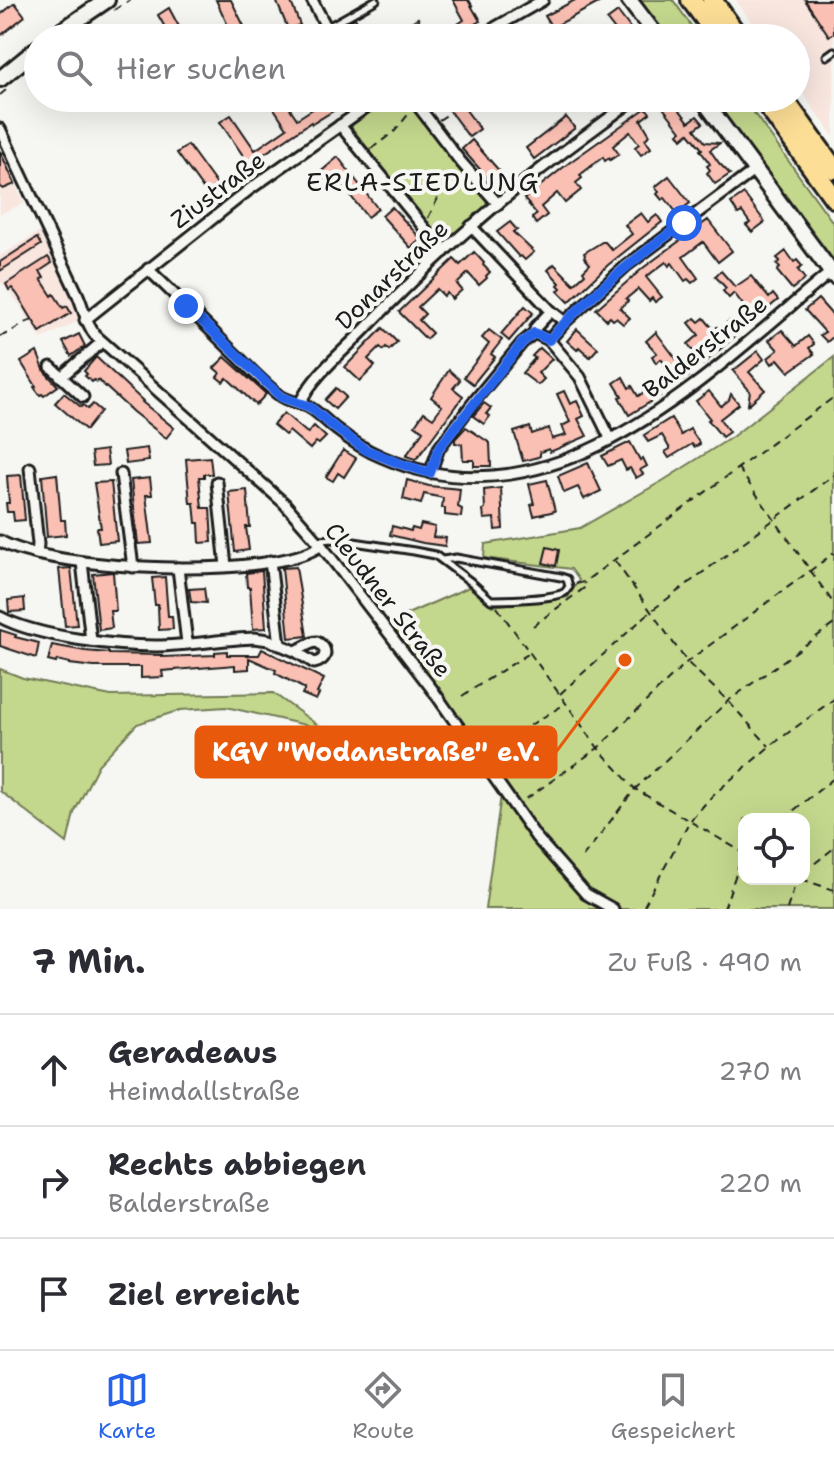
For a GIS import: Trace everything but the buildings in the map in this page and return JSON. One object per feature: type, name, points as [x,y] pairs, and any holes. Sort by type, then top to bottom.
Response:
[{"type":"highway","points":[[691,0],[709,24]]},
{"type":"highway","points":[[712,0],[729,24]]},
{"type":"highway","points":[[772,112],[834,198]]},
{"type":"highway","points":[[793,112],[834,169]]},
{"type":"street","points":[[72,24],[107,0]]},
{"type":"street","points":[[312,0],[325,24]]},
{"type":"street","points":[[501,24],[543,0]]},
{"type":"street","points":[[629,0],[647,24]]},
{"type":"street","points":[[0,79],[24,59]]},
{"type":"street","name":"Ziustraße","points":[[85,320],[250,189],[357,112]]},
{"type":"street","points":[[423,112],[498,204]]},
{"type":"street","name":"Donarstraße","points":[[300,403],[321,374],[471,226],[618,112]]},
{"type":"street","points":[[712,112],[832,274]]},
{"type":"street","points":[[340,125],[444,252]]},
{"type":"street","name":"Cleudner Straße","points":[[0,129],[77,293],[85,320],[95,335],[284,503],[319,542],[432,689],[536,837],[586,894],[613,909]]},
{"type":"street","points":[[549,340],[626,266],[755,170]]},
{"type":"street","points":[[471,226],[565,322]]},
{"type":"street","name":"Balderstraße","points":[[148,269],[281,397],[310,407],[366,450],[430,473],[469,477],[519,474],[548,466],[651,416],[699,383],[832,274]]},
{"type":"street","points":[[430,473],[439,448],[551,311]]},
{"type":"street","points":[[534,333],[549,340],[580,377],[610,438]]},
{"type":"street","points":[[61,377],[102,342]]},
{"type":"street","points":[[51,367],[83,397]]},
{"type":"street","points":[[30,468],[37,554]]},
{"type":"street","points":[[121,474],[133,567]]},
{"type":"street","points":[[217,482],[226,566]]},
{"type":"street","points":[[0,541],[37,554],[82,562],[178,568],[226,566],[304,555],[313,551],[319,542]]},
{"type":"street","points":[[270,561],[280,645]]},
{"type":"street","points":[[82,562],[91,641]]},
{"type":"street","points":[[178,568],[187,643]]},
{"type":"street","points":[[0,617],[33,629],[91,641],[156,646],[254,638],[295,651]]},
{"type":"lane","points":[[334,24],[376,0]]},
{"type":"lane","points":[[827,56],[834,51]]},
{"type":"lane","points":[[319,542],[334,539],[435,555],[491,600],[559,595],[567,591],[569,584],[567,579],[553,575],[456,558],[443,560]]},
{"type":"path","points":[[469,0],[482,24]]},
{"type":"path","points":[[364,154],[395,131],[407,112]]},
{"type":"path","points":[[424,227],[442,190],[465,166]]},
{"type":"path","points":[[0,336],[34,320]]},
{"type":"path","points":[[569,584],[584,582],[834,397]]},
{"type":"path","points":[[737,468],[834,604]]},
{"type":"path","points":[[559,695],[651,611],[834,475]]},
{"type":"path","points":[[526,799],[598,748],[687,662],[834,553]]},
{"type":"path","points":[[614,560],[687,662],[728,701],[769,747]]},
{"type":"path","points":[[533,626],[587,586],[584,582]]},
{"type":"path","points":[[491,600],[598,748],[635,789],[738,849]]},
{"type":"path","points":[[583,857],[635,789],[728,701],[834,624]]},
{"type":"path","points":[[462,696],[529,653]]},
{"type":"path","points":[[644,906],[689,822],[713,795],[769,747],[834,699]]},
{"type":"path","points":[[494,747],[566,703]]},
{"type":"path","points":[[790,813],[834,778]]},
{"type":"path","points":[[810,867],[834,848]]},
{"type":"path","points":[[724,909],[738,867]]},
{"type":"path","points":[[810,882],[834,890]]},
{"type":"path","points":[[787,909],[797,885]]},
{"type":"shaded area","points":[[736,0],[834,0],[834,137],[810,104],[810,24],[753,24]]},
{"type":"shaded area","points":[[0,151],[24,203],[0,214]]},
{"type":"shaded area","points":[[39,232],[75,302],[79,321],[41,339],[20,305],[0,281],[0,256]]},
{"type":"green space","points":[[637,0],[673,0],[690,24],[655,24]]},
{"type":"green space","points":[[367,112],[417,112],[487,199],[485,208],[453,238],[447,240],[435,233],[352,128],[355,120]]},
{"type":"green space","points":[[718,112],[753,112],[834,224],[834,267]]},
{"type":"green space","points":[[834,357],[834,909],[620,909],[587,890],[551,848],[445,697],[387,623],[469,587],[492,606],[568,597],[579,580],[571,569],[484,558],[485,544],[580,528],[732,437]]},
{"type":"green space","points":[[0,669],[23,678],[111,696],[273,693],[323,729],[226,707],[180,710],[137,724],[98,765],[74,813],[67,843],[0,791]]},
{"type":"green space","points":[[501,795],[586,894],[610,909],[485,909]]},
{"type":"place","name":"KGV \"Wodanstraße\" e.V.","points":[[625,660]]},
{"type":"district","name":"ERLA-SIEDLUNG","points":[[423,181]]},
{"type":"route","points":[[186,306],[281,397],[310,407],[366,450],[430,473],[439,448],[522,343],[534,333],[549,340],[610,279],[684,223]]}]
